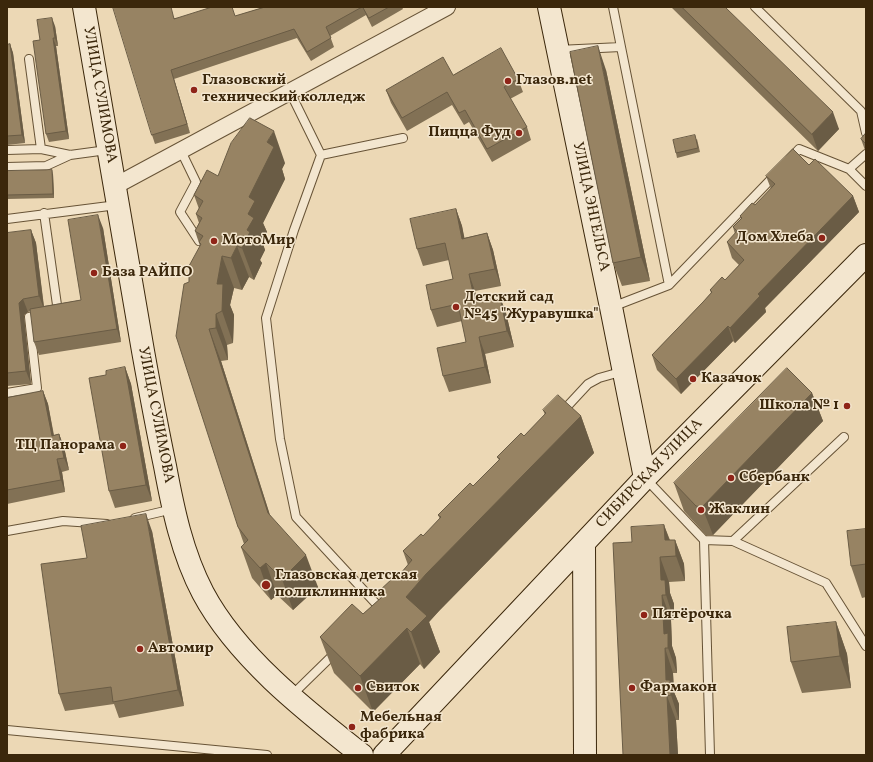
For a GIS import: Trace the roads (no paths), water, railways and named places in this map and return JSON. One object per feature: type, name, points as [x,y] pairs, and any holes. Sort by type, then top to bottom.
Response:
[{"type":"main road","name":"УЛИЦА СУЛИМОВА","points":[[84,7],[152,403],[178,528],[188,558],[203,594],[232,637],[263,670],[291,696],[362,755]]},
{"type":"main road","name":"УЛИЦА ЭНГЕЛЬСА","points":[[548,7],[645,478]]},
{"type":"main road","name":"СИБИРСКАЯ УЛИЦА","points":[[384,755],[645,478],[866,255]]},
{"type":"main road","points":[[584,544],[585,755]]},
{"type":"street","points":[[116,196],[181,150],[447,7]]},
{"type":"lane","points":[[613,7],[669,285]]},
{"type":"lane","points":[[756,7],[861,111],[866,133]]},
{"type":"lane","points":[[558,50],[621,47]]},
{"type":"lane","points":[[29,59],[42,149]]},
{"type":"lane","points":[[290,92],[321,155],[294,230],[266,318],[280,438],[296,517],[380,608]]},
{"type":"lane","points":[[321,155],[403,138]]},
{"type":"lane","points":[[7,150],[42,149],[70,155]]},
{"type":"lane","points":[[611,307],[669,285],[800,149],[849,169],[866,186]]},
{"type":"lane","points":[[7,168],[46,166],[70,155],[108,150]]},
{"type":"lane","points":[[181,150],[196,182],[180,212],[199,241]]},
{"type":"lane","points":[[849,169],[866,154]]},
{"type":"lane","points":[[7,218],[44,213],[116,196]]},
{"type":"lane","points":[[7,393],[37,388],[29,316],[58,312],[44,213]]},
{"type":"lane","points":[[556,418],[588,384],[599,378],[624,371]]},
{"type":"lane","points":[[733,541],[844,437]]},
{"type":"lane","points":[[645,478],[704,540],[710,755]]},
{"type":"lane","points":[[7,531],[63,521],[103,524],[174,509]]},
{"type":"lane","points":[[704,540],[733,541],[826,583],[866,646]]},
{"type":"lane","points":[[291,696],[341,647]]},
{"type":"lane","points":[[7,730],[267,755]]},
{"type":"place","name":"Глазов.net","points":[[508,81]]},
{"type":"place","name":"Глазовский технический колледж","points":[[194,90]]},
{"type":"place","name":"Пицца Фуд","points":[[519,133]]},
{"type":"place","name":"Дом Хлеба","points":[[822,238]]},
{"type":"place","name":"МотоМир","points":[[214,241]]},
{"type":"place","name":"База РАЙПО","points":[[94,273]]},
{"type":"place","name":"Детский сад №45 \"Журавушка\"","points":[[456,307]]},
{"type":"place","name":"Казачок","points":[[693,379]]},
{"type":"place","name":"Школа № 1","points":[[847,406]]},
{"type":"place","name":"ТЦ Панорама","points":[[123,446]]},
{"type":"place","name":"Сбербанк","points":[[731,478]]},
{"type":"place","name":"Жаклин","points":[[701,510]]},
{"type":"place","name":"Глазовская детская поликлинника","points":[[266,585]]},
{"type":"place","name":"Пятёрочка","points":[[644,615]]},
{"type":"place","name":"Автомир","points":[[140,649]]},
{"type":"place","name":"Свиток","points":[[358,688]]},
{"type":"place","name":"Фармакон","points":[[632,688]]},
{"type":"place","name":"Мебельная фабрика","points":[[352,727]]}]
